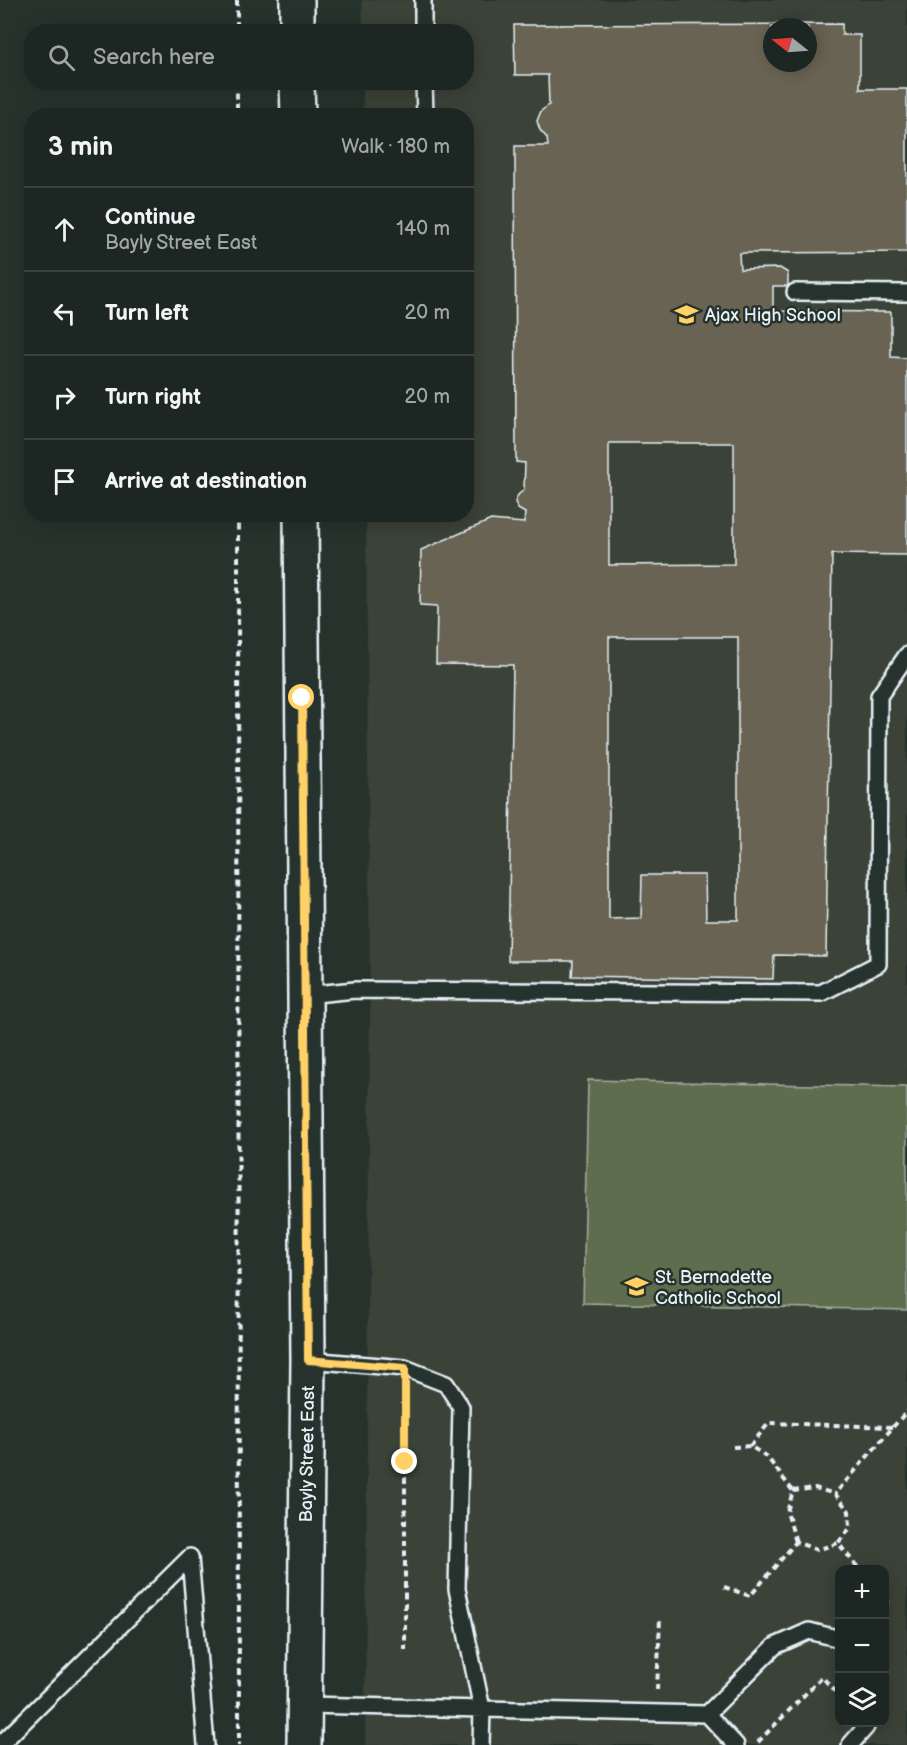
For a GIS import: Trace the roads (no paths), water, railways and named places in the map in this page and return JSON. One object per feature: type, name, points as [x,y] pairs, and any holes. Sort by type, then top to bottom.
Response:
[{"type":"main road","points":[[297,0],[297,24]]},
{"type":"main road","points":[[297,90],[298,108]]},
{"type":"main road","name":"Bayly Street East","points":[[301,522],[308,1360],[304,1745]]},
{"type":"lane","points":[[423,0],[423,24]]},
{"type":"lane","points":[[424,90],[425,108]]},
{"type":"lane","points":[[795,292],[907,293]]},
{"type":"lane","points":[[305,995],[355,990],[821,993],[878,964],[879,696],[907,655]]},
{"type":"lane","points":[[308,1360],[405,1368],[446,1384],[461,1407],[457,1589],[482,1708],[481,1745]]},
{"type":"lane","points":[[0,1745],[190,1557],[206,1745]]},
{"type":"lane","points":[[707,1714],[775,1646],[809,1631],[835,1638]]},
{"type":"lane","points":[[304,1705],[707,1714],[736,1745]]},
{"type":"lane","points":[[850,1745],[866,1727]]},
{"type":"place","name":"Ajax High School","points":[[687,315]]},
{"type":"place","name":"St. Bernadette Catholic School","points":[[637,1287]]}]
